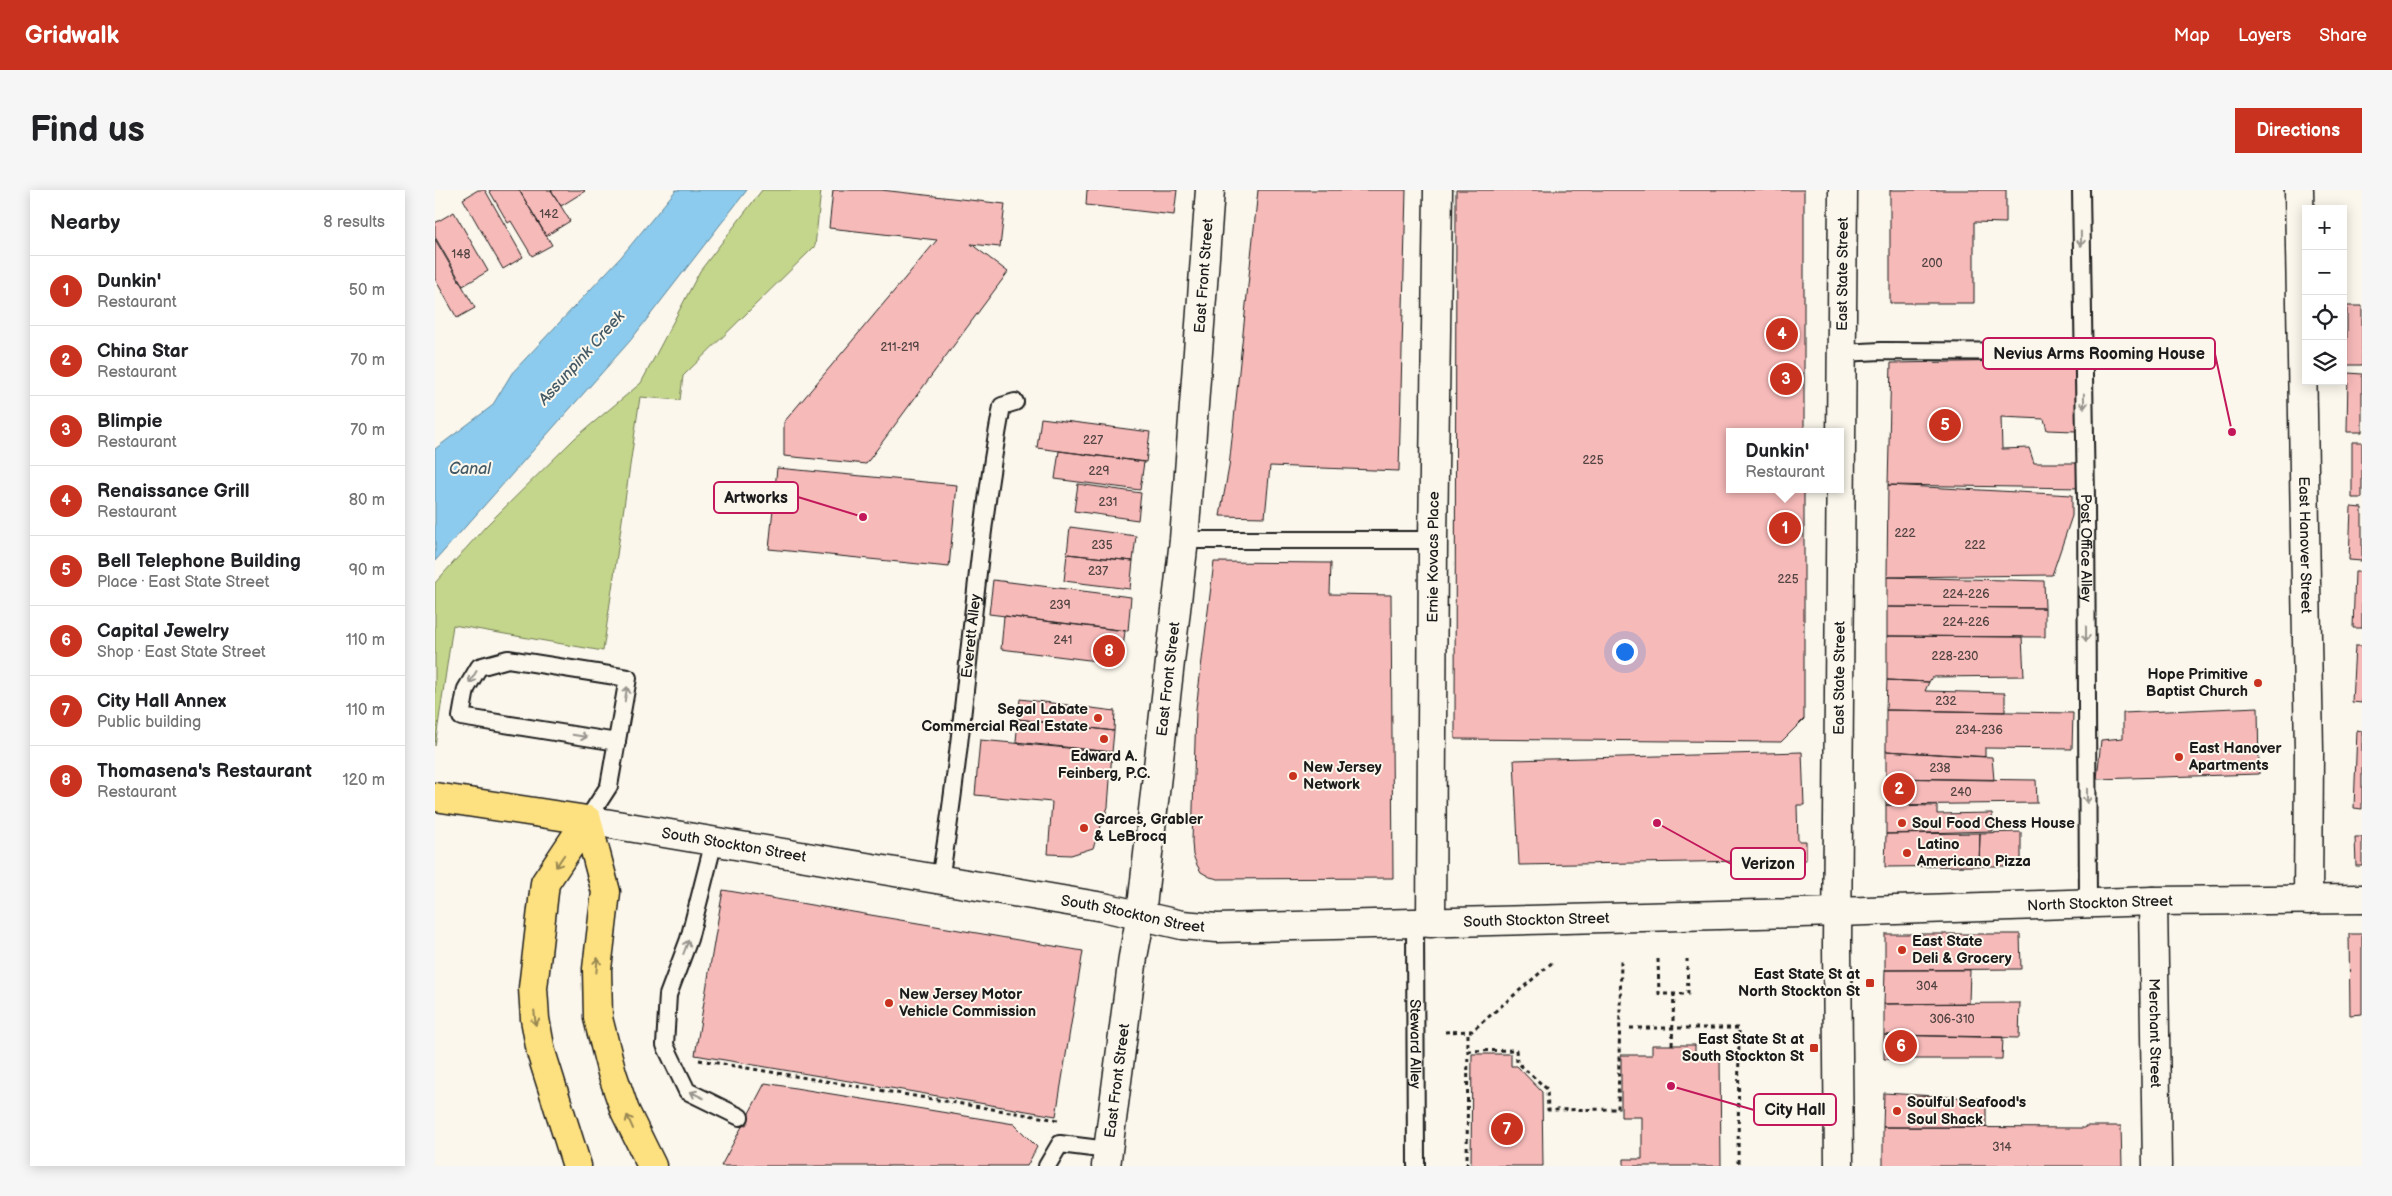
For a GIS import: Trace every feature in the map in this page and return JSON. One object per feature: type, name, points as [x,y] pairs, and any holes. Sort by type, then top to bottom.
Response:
[{"type":"main road","points":[[435,788],[469,801]]},
{"type":"main road","name":"South Stockton Street","points":[[435,797],[587,820]]},
{"type":"main road","points":[[577,1166],[541,1052],[535,1018],[533,988],[545,884],[587,820]]},
{"type":"main road","points":[[587,820],[606,892],[597,969],[598,1018],[612,1073],[625,1111],[652,1166]]},
{"type":"street","name":"East Front Street","points":[[1107,1158],[1133,957],[1141,915],[1184,540],[1210,190]]},
{"type":"street","name":"Ernie Kovacs Place","points":[[1423,923],[1433,540],[1438,190]]},
{"type":"street","name":"East State Street","points":[[1841,428],[1843,190]]},
{"type":"street","name":"East Hanover Street","points":[[2299,190],[2309,751],[2308,900]]},
{"type":"street","name":"East State Street","points":[[1839,1166],[1838,912],[1841,493]]},
{"type":"street","name":"South Stockton Street","points":[[587,820],[1103,907],[1182,925],[1217,928],[1838,912]]},
{"type":"street","name":"North Stockton Street","points":[[1838,912],[2153,901],[2362,899]]},
{"type":"street","name":"Merchant Street","points":[[2153,901],[2157,1166]]},
{"type":"lane","name":"Post Office Alley","points":[[2081,190],[2088,904]]},
{"type":"lane","points":[[1842,353],[1881,351],[2083,352]]},
{"type":"lane","name":"Everett Alley","points":[[940,879],[956,778],[972,614],[996,440],[1002,406],[1015,402]]},
{"type":"lane","points":[[1184,540],[1433,540]]},
{"type":"lane","points":[[587,820],[609,786],[617,742],[628,678],[508,659],[479,667],[466,689],[461,717],[617,742]]},
{"type":"lane","points":[[714,840],[689,939],[668,995],[665,1045],[687,1091],[740,1117]]},
{"type":"lane","name":"Steward Alley","points":[[1417,1166],[1423,923]]},
{"type":"lane","points":[[1047,1166],[1060,1144],[1107,1158]]},
{"type":"path","points":[[1658,959],[1659,994],[1688,994],[1687,959]]},
{"type":"path","points":[[1468,1051],[1516,1050],[1517,1062],[1547,1089],[1548,1110],[1618,1109],[1621,960]]},
{"type":"path","points":[[1445,1032],[1472,1032],[1554,961]]},
{"type":"path","points":[[1672,1045],[1674,994]]},
{"type":"path","points":[[1630,1028],[1739,1028],[1738,1166]]},
{"type":"path","points":[[1467,1166],[1468,1032]]},
{"type":"path","points":[[669,1055],[1061,1120]]},
{"type":"green space","points":[[762,190],[821,190],[815,246],[683,376],[680,400],[640,397],[603,651],[453,625],[435,746],[435,583],[486,526],[575,438],[641,383],[700,271]]},
{"type":"water","name":"Canal","points":[[676,190],[747,190],[630,341],[435,561],[435,449],[492,406],[512,373],[621,257]]},
{"type":"building","points":[[478,190],[485,190],[523,257],[503,269],[463,199]]},
{"type":"building","points":[[489,190],[519,190],[552,245],[532,256],[511,221],[508,223]]},
{"type":"building","points":[[519,190],[551,190],[570,221],[546,236]]},
{"type":"building","points":[[551,190],[584,190],[585,191],[561,206]]},
{"type":"building","points":[[833,190],[881,190],[1005,204],[1000,247],[971,244],[1008,272],[866,464],[784,456],[784,422],[937,240],[829,228]]},
{"type":"building","points":[[1087,190],[1177,190],[1174,215],[1086,205]]},
{"type":"building","points":[[1258,190],[1406,190],[1399,471],[1270,466],[1265,517],[1220,516],[1229,467]]},
{"type":"building","points":[[1456,190],[1804,190],[1804,428],[1726,428],[1726,493],[1804,493],[1804,719],[1781,742],[1455,739]]},
{"type":"building","points":[[1890,190],[2006,190],[2006,223],[1974,222],[1974,303],[1890,303]]},
{"type":"building","points":[[454,212],[488,271],[463,286],[435,237],[435,223]]},
{"type":"building","points":[[435,239],[475,308],[457,318],[435,279]]},
{"type":"building","points":[[2347,306],[2362,306],[2362,365],[2347,365]]},
{"type":"building","points":[[2080,360],[2080,418],[2076,431],[2047,430],[2044,419],[2001,417],[2002,449],[2029,448],[2034,463],[2082,463],[2082,488],[1888,485],[1891,363]]},
{"type":"building","points":[[2348,373],[2362,374],[2362,432],[2347,432]]},
{"type":"building","points":[[1041,418],[1150,432],[1146,462],[1037,448]]},
{"type":"building","points":[[2352,442],[2362,442],[2362,498],[2352,498]]},
{"type":"building","points":[[1059,451],[1144,462],[1140,490],[1055,479]]},
{"type":"building","points":[[777,468],[957,485],[949,567],[769,549]]},
{"type":"building","points":[[1078,484],[1141,493],[1138,520],[1074,511]]},
{"type":"building","points":[[1888,485],[2072,495],[2072,516],[2052,575],[1887,577]]},
{"type":"building","points":[[2351,507],[2362,508],[2362,561],[2349,560]]},
{"type":"building","points":[[1070,527],[1136,536],[1133,561],[1067,554]]},
{"type":"building","points":[[1067,554],[1133,561],[1130,589],[1064,581]]},
{"type":"building","name":"New Jersey Network","points":[[1214,562],[1331,563],[1330,594],[1391,595],[1393,878],[1218,879],[1201,872],[1197,865],[1193,855],[1192,842],[1196,709]]},
{"type":"building","points":[[2355,572],[2362,572],[2362,628],[2353,628]]},
{"type":"building","points":[[1887,577],[2044,581],[2045,608],[1887,607]]},
{"type":"building","points":[[993,580],[1131,597],[1128,631],[989,614]]},
{"type":"building","points":[[1887,607],[2045,608],[2045,637],[1887,636]]},
{"type":"building","points":[[1004,616],[1125,631],[1121,664],[1001,649]]},
{"type":"building","points":[[1887,636],[2022,637],[2024,676],[1932,677],[1929,682],[1887,680]]},
{"type":"building","points":[[2355,646],[2362,646],[2362,703],[2352,702]]},
{"type":"building","points":[[1887,680],[1929,682],[1925,691],[2005,693],[2005,712],[1886,710]]},
{"type":"building","points":[[1020,699],[1115,711],[1114,731],[1018,719]]},
{"type":"building","name":"East Hanover Apartments","points":[[2258,707],[2259,774],[2097,779],[2101,740],[2123,738],[2123,713]]},
{"type":"building","points":[[1886,710],[2073,713],[2072,749],[1985,748],[1985,757],[1886,751]]},
{"type":"building","points":[[1018,719],[1114,731],[1112,752],[1016,742]]},
{"type":"building","points":[[2357,730],[2362,731],[2362,809],[2354,808]]},
{"type":"building","points":[[980,740],[1112,752],[1108,807],[1093,848],[1071,855],[1048,854],[1052,802],[975,795]]},
{"type":"building","points":[[1886,751],[1992,757],[1994,780],[1886,778]]},
{"type":"building","points":[[1802,752],[1804,805],[1797,805],[1798,841],[1806,841],[1806,860],[1519,865],[1514,760]]},
{"type":"building","points":[[1886,778],[2036,780],[2037,803],[1886,805]]},
{"type":"building","points":[[1886,805],[1937,806],[1937,814],[1992,813],[1993,831],[1886,834]]},
{"type":"building","points":[[2021,832],[2021,866],[1979,866],[1980,833]]},
{"type":"building","points":[[1980,833],[1979,866],[1885,867],[1886,834]]},
{"type":"building","points":[[2355,837],[2362,837],[2362,866],[2356,866]]},
{"type":"building","name":"New Jersey Motor Vehicle Commission","points":[[723,890],[1083,951],[1056,1116],[695,1055]]},
{"type":"building","points":[[1885,934],[2020,934],[2021,969],[1885,970]]},
{"type":"building","points":[[2349,934],[2362,934],[2362,1014],[2350,1015]]},
{"type":"building","points":[[1885,970],[1970,970],[1969,1003],[1884,1004]]},
{"type":"building","points":[[2020,1003],[2019,1038],[1884,1035],[1884,1004]]},
{"type":"building","points":[[1884,1035],[2003,1037],[2002,1059],[1884,1059]]},
{"type":"building","points":[[1652,1045],[1695,1045],[1695,1055],[1720,1055],[1721,1166],[1624,1166],[1624,1159],[1642,1159],[1642,1117],[1621,1117],[1621,1055],[1652,1055]]},
{"type":"building","points":[[1472,1054],[1511,1054],[1511,1066],[1517,1066],[1542,1092],[1543,1166],[1471,1166]]},
{"type":"building","points":[[765,1083],[1014,1124],[1037,1147],[1027,1166],[721,1166]]},
{"type":"building","points":[[1884,1093],[1986,1099],[1986,1127],[1883,1127]]},
{"type":"building","points":[[2085,1126],[2121,1126],[2122,1166],[1883,1166],[1883,1127],[2085,1128]]},
{"type":"place","name":"Renaissance Grill","points":[[1782,334]]},
{"type":"place","name":"Blimpie","points":[[1786,379]]},
{"type":"place","name":"Bell Telephone Building","points":[[1945,425]]},
{"type":"place","name":"Nevius Arms Rooming House","points":[[2232,432]]},
{"type":"place","name":"Artworks","points":[[863,517]]},
{"type":"place","name":"Dunkin'","points":[[1785,528]]},
{"type":"place","name":"Thomasena's Restaurant","points":[[1109,651]]},
{"type":"place","name":"Hope Primitive Baptist Church","points":[[2258,683]]},
{"type":"place","name":"Segal Labate Commercial Real Estate","points":[[1098,718]]},
{"type":"place","name":"Edward A. Feinberg, P.C.","points":[[1104,739]]},
{"type":"place","name":"East Hanover Apartments","points":[[2179,757]]},
{"type":"place","name":"New Jersey Network","points":[[1293,776]]},
{"type":"place","name":"China Star","points":[[1899,789]]},
{"type":"place","name":"Verizon","points":[[1657,823]]},
{"type":"place","name":"Soul Food Chess House","points":[[1902,823]]},
{"type":"place","name":"Garces, Grabler & LeBrocq","points":[[1084,828]]},
{"type":"place","name":"Latino Americano Pizza","points":[[1907,853]]},
{"type":"place","name":"East State Deli & Grocery","points":[[1902,950]]},
{"type":"place","name":"East State St at North Stockton St","points":[[1870,983]]},
{"type":"place","name":"New Jersey Motor Vehicle Commission","points":[[889,1003]]},
{"type":"place","name":"Capital Jewelry","points":[[1901,1046]]},
{"type":"place","name":"East State St at South Stockton St","points":[[1814,1048]]},
{"type":"place","name":"City Hall","points":[[1671,1086]]},
{"type":"place","name":"Soulful Seafood's Soul Shack","points":[[1897,1111]]},
{"type":"place","name":"City Hall Annex","points":[[1507,1129]]},
{"type":"water label","name":"Assunpink Creek","points":[[582,358]]}]
